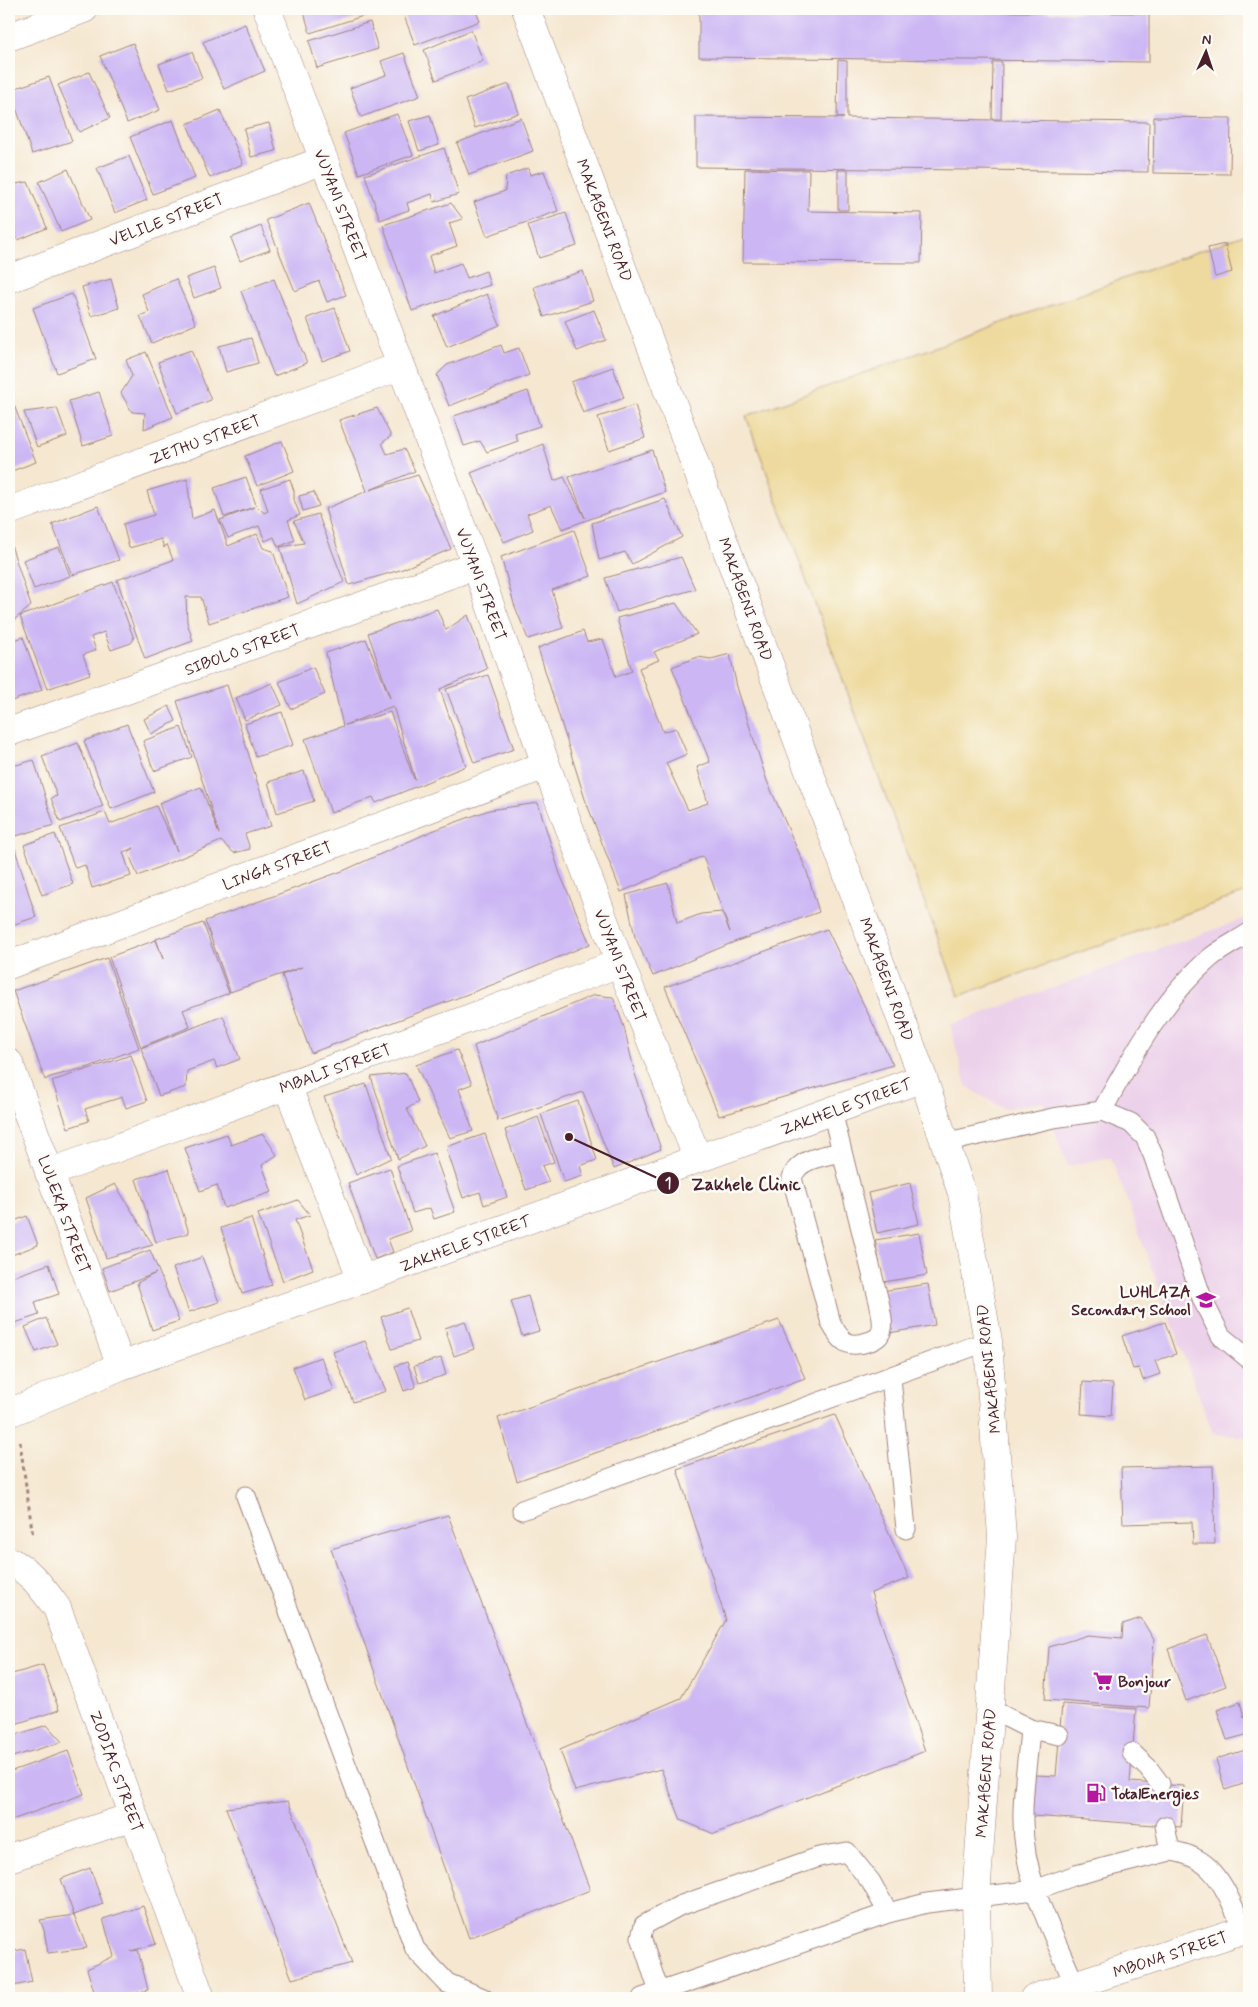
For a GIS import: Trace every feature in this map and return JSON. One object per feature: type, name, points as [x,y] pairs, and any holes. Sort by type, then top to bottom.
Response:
[{"type":"street","points":[[9,37],[84,9]]},
{"type":"street","name":"VUYANI STREET","points":[[268,9],[476,565],[546,765],[620,963],[698,1159]]},
{"type":"street","name":"MAKABENI ROAD","points":[[526,9],[923,1078],[962,1193],[988,1341],[1002,1537],[976,1897],[978,1998]]},
{"type":"street","name":"VELILE STREET","points":[[9,279],[324,160]]},
{"type":"street","name":"ZETHU STREET","points":[[9,511],[401,366]]},
{"type":"street","name":"SIBOLO STREET","points":[[9,732],[476,565]]},
{"type":"street","name":"LINGA STREET","points":[[9,964],[546,765]]},
{"type":"street","name":"MBALI STREET","points":[[49,1172],[620,963]]},
{"type":"street","name":"LULEKA STREET","points":[[9,1062],[121,1366]]},
{"type":"street","name":"ZAKHELE STREET","points":[[12,1412],[121,1366],[923,1078]]},
{"type":"street","points":[[288,1085],[362,1280]]},
{"type":"street","name":"ZODIAC STREET","points":[[9,1561],[20,1566],[39,1583],[57,1608],[201,1998]]},
{"type":"street","points":[[9,1858],[134,1816]]},
{"type":"street","name":"MBONA STREET","points":[[1034,1998],[1246,1929]]},
{"type":"lane","points":[[1102,1111],[1132,1056],[1153,1023],[1178,992],[1210,958],[1249,933]]},
{"type":"lane","points":[[944,1143],[1053,1118],[1102,1111],[1131,1123],[1145,1137],[1203,1301],[1220,1336],[1249,1359]]},
{"type":"lane","points":[[832,1112],[842,1152],[883,1323],[880,1334],[872,1341],[853,1345],[846,1344],[839,1338],[831,1323],[794,1192],[792,1178],[794,1170],[808,1161],[842,1152]]},
{"type":"lane","points":[[522,1510],[891,1378],[988,1341]]},
{"type":"lane","points":[[891,1378],[906,1529]]},
{"type":"lane","points":[[246,1496],[416,1948],[447,1983],[483,1998]]},
{"type":"lane","points":[[990,1709],[1030,1729],[1059,1735]]},
{"type":"lane","points":[[1030,1729],[1023,1822],[1035,1890],[1075,1985]]},
{"type":"lane","points":[[1132,1753],[1148,1768],[1160,1784]]},
{"type":"lane","points":[[1165,1826],[1170,1851]]},
{"type":"lane","points":[[888,1913],[871,1882],[847,1852],[819,1857],[679,1906],[644,1925],[641,1937],[650,1995],[888,1913],[927,1903],[1035,1890],[1085,1873],[1170,1851],[1188,1853],[1211,1868],[1246,1929]]},
{"type":"path","points":[[12,1412],[39,1583]]},
{"type":"shaded area","name":"LUHLAZA Secondary School","points":[[1249,917],[1249,1437],[1213,1434],[1111,1157],[1068,1166],[1043,1102],[1003,1109],[966,1086],[950,1025]]},
{"type":"sand","points":[[1249,233],[1249,891],[959,996],[746,416]]},
{"type":"building","points":[[303,9],[385,9],[310,33]]},
{"type":"building","points":[[415,9],[475,9],[480,21],[415,45],[403,13]]},
{"type":"building","points":[[699,9],[1149,13],[1149,62],[699,57]]},
{"type":"building","points":[[370,22],[378,49],[317,68],[309,41]]},
{"type":"building","points":[[245,24],[265,71],[224,89],[203,42]]},
{"type":"building","points":[[471,30],[483,61],[436,80],[424,50]]},
{"type":"building","points":[[133,43],[160,110],[127,123],[100,56]]},
{"type":"building","points":[[192,52],[202,78],[169,90],[159,64]]},
{"type":"building","points":[[404,53],[420,96],[361,117],[350,88],[386,75],[381,61]]},
{"type":"building","points":[[838,60],[847,61],[847,118],[1149,122],[1148,172],[696,167],[696,117],[837,118]]},
{"type":"building","points":[[993,62],[1002,62],[1001,119],[992,119]]},
{"type":"building","points":[[89,72],[110,118],[79,132],[58,85]]},
{"type":"building","points":[[49,77],[72,141],[32,154],[10,90]]},
{"type":"building","points":[[509,84],[519,113],[475,128],[465,100]]},
{"type":"building","points":[[220,110],[243,164],[210,178],[187,124]]},
{"type":"building","points":[[397,114],[413,155],[359,174],[344,133]]},
{"type":"building","points":[[430,115],[439,145],[419,151],[409,121]]},
{"type":"building","points":[[1154,117],[1231,118],[1230,174],[1153,173]]},
{"type":"building","points":[[521,118],[533,151],[469,175],[457,143]]},
{"type":"building","points":[[173,120],[195,178],[153,194],[130,137]]},
{"type":"building","points":[[269,123],[276,151],[251,157],[244,129]]},
{"type":"building","points":[[444,148],[459,194],[434,202],[432,194],[407,203],[409,210],[380,220],[365,175]]},
{"type":"building","points":[[129,156],[147,200],[115,213],[97,168]]},
{"type":"building","points":[[528,168],[530,175],[544,171],[558,211],[487,236],[474,202],[505,191],[506,176]]},
{"type":"building","points":[[68,169],[90,220],[61,232],[39,182]]},
{"type":"building","points":[[745,169],[809,170],[808,211],[922,213],[921,263],[743,262]]},
{"type":"building","points":[[838,170],[848,170],[848,210],[838,210]]},
{"type":"building","points":[[28,182],[47,228],[18,240],[9,218],[9,185]]},
{"type":"building","points":[[309,203],[346,295],[327,302],[319,281],[295,291],[266,220]]},
{"type":"building","points":[[451,203],[463,219],[449,223],[457,246],[429,256],[434,273],[461,263],[467,278],[486,271],[490,285],[412,311],[383,225]]},
{"type":"building","points":[[566,213],[577,246],[539,258],[528,225]]},
{"type":"building","points":[[261,226],[270,250],[240,261],[231,238]]},
{"type":"building","points":[[1225,244],[1232,272],[1215,277],[1208,248]]},
{"type":"building","points":[[214,268],[221,288],[194,298],[186,278]]},
{"type":"building","points":[[583,271],[593,301],[544,317],[534,287]]},
{"type":"building","points":[[111,279],[119,308],[91,316],[82,287]]},
{"type":"building","points":[[176,279],[196,324],[152,343],[140,316],[149,312],[142,294]]},
{"type":"building","points":[[274,279],[307,363],[274,376],[241,291]]},
{"type":"building","points":[[72,294],[96,359],[57,373],[33,308]]},
{"type":"building","points":[[487,294],[500,325],[447,347],[434,316]]},
{"type":"building","points":[[335,308],[350,351],[322,361],[307,318]]},
{"type":"building","points":[[594,310],[606,340],[577,351],[565,321]]},
{"type":"building","points":[[251,338],[258,363],[226,372],[219,346]]},
{"type":"building","points":[[501,345],[504,353],[519,348],[529,375],[449,406],[437,375],[447,365]]},
{"type":"building","points":[[191,350],[211,400],[177,413],[158,362]]},
{"type":"building","points":[[146,352],[173,417],[144,429],[145,413],[132,412],[121,393],[132,376],[126,360]]},
{"type":"building","points":[[613,367],[624,398],[583,413],[571,382]]},
{"type":"building","points":[[528,391],[540,426],[515,434],[518,441],[487,452],[480,441],[464,446],[454,416]]},
{"type":"building","points":[[99,392],[113,436],[83,446],[69,401]]},
{"type":"building","points":[[12,400],[36,462],[9,472],[9,402]]},
{"type":"building","points":[[635,405],[645,438],[609,450],[598,417]]},
{"type":"building","points":[[57,408],[67,436],[37,447],[24,412]]},
{"type":"building","points":[[377,408],[391,436],[382,443],[387,454],[404,449],[415,471],[370,490],[418,475],[451,549],[400,570],[349,585],[325,509],[367,491],[339,420]]},
{"type":"building","points":[[282,441],[294,471],[257,486],[245,456]]},
{"type":"building","points":[[543,444],[554,481],[564,477],[585,518],[569,477],[652,450],[665,492],[562,529],[551,505],[527,514],[533,530],[504,542],[471,473]]},
{"type":"building","points":[[246,477],[256,505],[264,513],[268,511],[261,489],[290,479],[294,491],[294,500],[300,515],[288,520],[295,540],[278,547],[274,537],[265,541],[259,526],[228,538],[220,520],[254,507],[224,517],[214,488]]},
{"type":"building","points":[[187,479],[192,519],[215,510],[228,546],[257,534],[263,548],[273,551],[288,597],[209,623],[201,597],[186,597],[187,622],[193,641],[145,659],[117,580],[173,560],[167,544],[164,548],[161,539],[129,548],[123,524],[154,515],[147,491]]},
{"type":"building","points":[[314,492],[319,506],[303,511],[299,496]]},
{"type":"building","points":[[665,499],[682,537],[632,564],[625,552],[599,560],[592,523]]},
{"type":"building","points":[[98,506],[119,560],[72,575],[52,524]]},
{"type":"building","points":[[318,514],[344,582],[297,604],[280,547],[304,543],[294,521]]},
{"type":"building","points":[[574,530],[591,576],[552,590],[563,628],[528,639],[514,604],[501,557]]},
{"type":"building","points":[[9,539],[31,606],[9,624]]},
{"type":"building","points":[[59,547],[70,576],[34,589],[23,560]]},
{"type":"building","points":[[681,557],[695,589],[617,612],[605,578]]},
{"type":"building","points":[[113,582],[134,639],[131,643],[111,650],[104,632],[91,637],[96,650],[83,655],[90,674],[47,689],[20,616]]},
{"type":"building","points":[[676,603],[697,634],[654,652],[659,660],[639,668],[663,732],[676,728],[687,754],[666,763],[688,810],[708,803],[697,767],[710,762],[672,667],[698,657],[711,659],[730,654],[737,687],[767,781],[806,869],[819,912],[734,942],[653,976],[635,937],[626,895],[668,883],[677,923],[701,914],[722,912],[730,932],[703,856],[621,892],[585,799],[538,648],[583,631],[587,642],[603,639],[616,677],[632,671],[617,618]]},
{"type":"building","points":[[437,609],[446,630],[468,615],[487,669],[440,689],[466,766],[376,803],[373,797],[331,813],[305,739],[343,726],[326,653],[366,639],[390,698],[368,633]],"holes":[[[393,706],[415,779],[390,712],[345,725]]]},
{"type":"building","points":[[23,637],[42,690],[9,702],[9,642]]},
{"type":"building","points":[[313,667],[325,694],[291,709],[279,682]]},
{"type":"building","points":[[488,675],[514,749],[474,763],[446,689]]},
{"type":"building","points":[[272,683],[282,705],[245,720],[236,698]]},
{"type":"building","points":[[227,685],[271,826],[245,834],[250,849],[234,853],[221,841],[138,876],[128,852],[134,848],[123,852],[131,876],[92,888],[85,865],[75,868],[60,828],[105,812],[110,824],[156,806],[177,851],[159,803],[201,787],[219,834],[177,701]]},
{"type":"building","points":[[169,706],[176,721],[151,734],[144,719]]},
{"type":"building","points":[[282,712],[293,745],[256,757],[245,724]]},
{"type":"building","points":[[127,724],[154,792],[111,809],[84,741]]},
{"type":"building","points":[[181,727],[192,757],[154,771],[143,741]]},
{"type":"building","points":[[78,743],[103,806],[60,822],[51,798],[57,796],[42,756]]},
{"type":"building","points":[[34,760],[54,825],[9,838],[9,767]]},
{"type":"building","points":[[304,771],[314,801],[277,813],[268,782]]},
{"type":"building","points":[[538,803],[560,874],[590,944],[497,983],[311,1053],[282,975],[302,967],[230,992],[205,921],[345,870],[432,831],[489,810]]},
{"type":"building","points":[[55,834],[73,884],[42,895],[24,845]]},
{"type":"building","points":[[14,846],[36,917],[9,926],[9,848]]},
{"type":"building","points":[[203,923],[229,993],[183,1010],[190,1027],[141,1047],[109,957],[156,940],[163,959],[156,939]]},
{"type":"building","points":[[827,929],[893,1065],[719,1116],[665,987]]},
{"type":"building","points":[[107,958],[139,1048],[89,1067],[45,1080],[13,991]]},
{"type":"building","points":[[594,995],[613,997],[624,1027],[635,1074],[661,1149],[614,1169],[583,1092],[498,1121],[474,1046]]},
{"type":"building","points":[[223,1016],[240,1059],[217,1068],[214,1061],[187,1071],[186,1087],[159,1096],[141,1048]]},
{"type":"building","points":[[457,1050],[472,1084],[459,1089],[473,1131],[450,1138],[416,1065]]},
{"type":"building","points":[[131,1055],[147,1101],[126,1108],[122,1097],[85,1109],[89,1121],[68,1128],[52,1081]]},
{"type":"building","points":[[406,1073],[418,1102],[407,1109],[425,1146],[398,1159],[371,1077]]},
{"type":"building","points":[[366,1084],[391,1158],[356,1175],[324,1097]]},
{"type":"building","points":[[578,1101],[597,1160],[580,1166],[583,1176],[564,1182],[541,1114]]},
{"type":"building","points":[[538,1117],[554,1162],[542,1166],[549,1182],[526,1190],[505,1130]]},
{"type":"building","points":[[227,1134],[231,1145],[263,1134],[277,1155],[262,1165],[272,1192],[224,1208],[217,1185],[200,1191],[185,1148]]},
{"type":"building","points":[[485,1134],[507,1197],[484,1205],[480,1192],[463,1198],[446,1147]]},
{"type":"building","points":[[434,1153],[455,1212],[434,1219],[430,1208],[413,1213],[397,1166]]},
{"type":"building","points":[[390,1168],[411,1231],[388,1239],[393,1252],[375,1259],[348,1183]]},
{"type":"building","points":[[169,1169],[189,1233],[156,1242],[136,1179]]},
{"type":"building","points":[[910,1183],[919,1224],[877,1233],[868,1193]]},
{"type":"building","points":[[115,1184],[153,1245],[106,1258],[86,1198]]},
{"type":"building","points":[[298,1200],[310,1215],[295,1220],[313,1269],[283,1281],[258,1214]]},
{"type":"building","points":[[27,1216],[38,1245],[9,1256],[9,1223]]},
{"type":"building","points":[[251,1218],[272,1285],[242,1294],[221,1228]]},
{"type":"building","points":[[919,1233],[927,1275],[883,1282],[875,1240]]},
{"type":"building","points":[[150,1250],[179,1321],[152,1330],[137,1283],[156,1273],[110,1291],[102,1268]]},
{"type":"building","points":[[202,1257],[219,1302],[189,1312],[173,1268]]},
{"type":"building","points":[[49,1264],[59,1294],[35,1302],[39,1315],[12,1324],[9,1313],[9,1278]]},
{"type":"building","points":[[928,1284],[935,1325],[889,1333],[882,1291]]},
{"type":"building","points":[[528,1296],[539,1331],[522,1336],[511,1301]]},
{"type":"building","points":[[407,1308],[418,1341],[392,1349],[381,1317]]},
{"type":"building","points":[[46,1318],[57,1344],[36,1352],[25,1327]]},
{"type":"building","points":[[779,1320],[805,1378],[517,1481],[498,1418]]},
{"type":"building","points":[[465,1321],[474,1349],[454,1356],[445,1328]]},
{"type":"building","points":[[1165,1322],[1176,1354],[1155,1361],[1160,1374],[1143,1380],[1139,1368],[1133,1369],[1122,1336]]},
{"type":"building","points":[[365,1341],[386,1391],[353,1402],[333,1352]]},
{"type":"building","points":[[321,1357],[334,1390],[305,1400],[293,1367]]},
{"type":"building","points":[[441,1358],[446,1375],[419,1383],[414,1366]]},
{"type":"building","points":[[407,1362],[416,1387],[404,1391],[395,1366]]},
{"type":"building","points":[[1083,1382],[1113,1384],[1111,1416],[1081,1414]]},
{"type":"building","points":[[835,1415],[909,1578],[871,1593],[925,1751],[714,1834],[681,1820],[661,1769],[575,1791],[560,1750],[681,1698],[726,1620],[677,1469]]},
{"type":"building","points":[[1213,1466],[1215,1544],[1193,1544],[1192,1522],[1123,1524],[1121,1468]]},
{"type":"building","points":[[448,1515],[590,1890],[469,1938],[331,1549]]},
{"type":"building","points":[[1141,1618],[1154,1640],[1149,1708],[1045,1700],[1049,1647],[1088,1635],[1122,1638],[1123,1624]]},
{"type":"building","points":[[1207,1635],[1226,1686],[1186,1701],[1168,1649]]},
{"type":"building","points":[[43,1665],[59,1710],[9,1726],[9,1675]]},
{"type":"building","points":[[1240,1702],[1244,1717],[1249,1715],[1249,1734],[1227,1740],[1217,1710]]},
{"type":"building","points":[[1062,1704],[1136,1709],[1130,1782],[1184,1786],[1181,1827],[1032,1816],[1035,1775],[1056,1776]]},
{"type":"building","points":[[47,1725],[62,1742],[9,1758],[9,1737]]},
{"type":"building","points":[[1249,1749],[1249,1782],[1225,1790],[1216,1759]]},
{"type":"building","points":[[68,1751],[84,1794],[9,1821],[9,1772]]},
{"type":"building","points":[[288,1801],[352,1963],[292,1979],[226,1808]]},
{"type":"building","points":[[90,1868],[103,1904],[74,1915],[61,1879]]},
{"type":"building","points":[[143,1906],[156,1944],[131,1951],[138,1950],[148,1990],[117,1998],[96,1998],[87,1969],[114,1956],[103,1919]]},
{"type":"building","points":[[74,1915],[87,1948],[48,1953],[44,1930],[40,1920]]},
{"type":"building","points":[[25,1949],[32,1982],[9,1987],[9,1952]]},
{"type":"place","name":"Zakhele Clinic","points":[[569,1137]]},
{"type":"place","name":"LUHLAZA Secondary School","points":[[1206,1300]]},
{"type":"place","name":"Bonjour","points":[[1103,1681]]},
{"type":"place","name":"TotalEnergies","points":[[1096,1793]]}]
